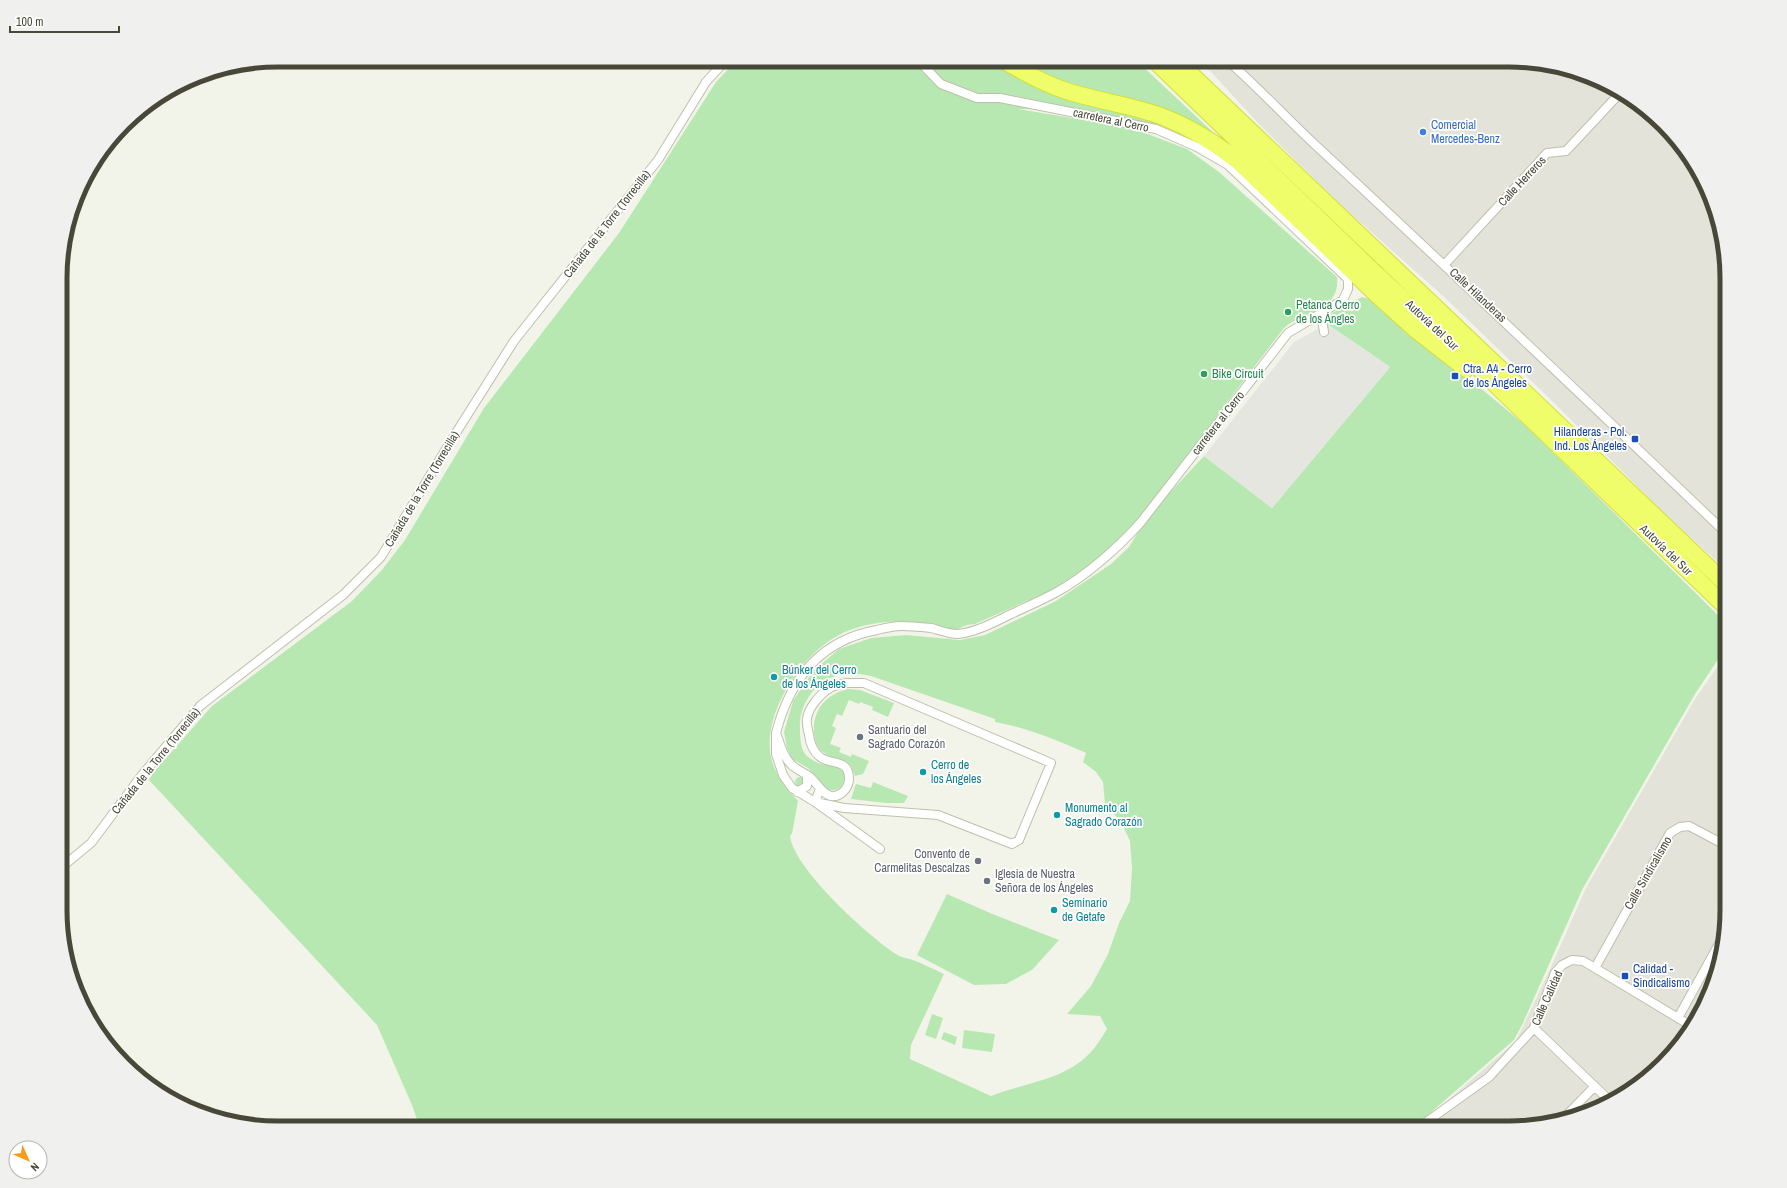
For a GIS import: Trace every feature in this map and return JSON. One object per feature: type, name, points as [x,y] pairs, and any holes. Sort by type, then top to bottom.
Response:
[{"type":"highway","points":[[1015,67],[1024,73],[1066,91],[1160,116],[1182,125],[1221,147],[1238,161],[1416,330],[1505,403],[1537,426]]},
{"type":"highway","name":"Autovía del Sur","points":[[1161,67],[1720,602]]},
{"type":"highway","name":"Autovía del Sur","points":[[1183,67],[1720,579]]},
{"type":"highway","points":[[1197,67],[1287,156],[1306,185]]},
{"type":"street","name":"Cañada de la Torre (Torrecilla)","points":[[67,863],[91,843],[142,775],[200,706],[343,595],[381,557],[449,444],[514,341],[658,160],[706,82],[720,67]]},
{"type":"street","name":"carretera al Cerro","points":[[797,792],[792,788],[783,775],[776,754],[776,733],[790,692],[806,668],[826,650],[842,641],[866,632],[899,626],[930,628],[957,634],[981,628],[1056,593],[1095,566],[1130,535],[1141,522],[1288,333],[1343,300],[1348,289],[1348,279],[1228,165],[1197,147],[1156,129],[1000,98],[978,98],[941,84],[925,67]]},
{"type":"street","name":"Calle Hilanderas","points":[[1235,67],[1260,89],[1322,151],[1445,264],[1720,528]]},
{"type":"street","name":"Calle Herreros","points":[[1445,264],[1547,153],[1566,151],[1617,96]]},
{"type":"street","points":[[1321,314],[1324,332]]},
{"type":"street","points":[[776,733],[783,753],[790,764],[807,775],[824,794],[832,796],[840,794],[848,788],[848,772],[838,761],[827,761],[819,756],[811,746],[806,719],[814,704],[830,688],[847,683],[864,683],[1051,763],[1019,840],[1012,844],[938,815],[844,808],[815,802]]},
{"type":"street","points":[[807,775],[807,786],[797,792],[815,802],[880,848]]},
{"type":"street","points":[[815,802],[820,789]]},
{"type":"street","name":"Calle Sindicalismo","points":[[1595,968],[1670,833],[1680,827],[1689,826],[1720,843]]},
{"type":"street","points":[[1678,1018],[1717,947]]},
{"type":"street","name":"Calle Calidad","points":[[1428,1121],[1489,1077],[1534,1028],[1555,973],[1562,965],[1572,960],[1583,961],[1687,1023]]},
{"type":"street","points":[[1534,1028],[1606,1097]]},
{"type":"street","points":[[1569,1112],[1595,1086]]},
{"type":"shaded area","points":[[1206,67],[1523,67],[1564,74],[1590,83],[1615,95],[1648,119],[1668,139],[1692,172],[1709,210],[1716,237],[1720,264],[1720,565],[1661,510],[1546,395],[1442,295],[1334,199],[1259,124]]},
{"type":"shaded area","points":[[1327,324],[1390,367],[1272,508],[1204,456],[1294,342]]},
{"type":"shaded area","points":[[1720,663],[1720,924],[1713,965],[1704,991],[1692,1016],[1668,1049],[1648,1069],[1615,1093],[1590,1105],[1564,1114],[1523,1121],[1424,1121],[1516,1041],[1586,888],[1695,699]]},
{"type":"green space","points":[[730,67],[1143,67],[1218,137],[1085,110],[1018,109],[1132,128],[1187,149],[1219,172],[1337,277],[1337,288],[1333,297],[1327,304],[1292,322],[1284,328],[1222,409],[1141,522],[1101,557],[1054,589],[975,624],[967,625],[955,630],[941,626],[911,622],[882,623],[853,629],[839,635],[825,644],[798,672],[786,689],[777,707],[772,726],[770,744],[772,761],[777,773],[786,788],[798,801],[792,834],[790,835],[794,849],[803,865],[833,900],[883,945],[898,955],[919,962],[944,974],[911,1045],[910,1059],[991,1096],[1043,1080],[1068,1070],[1089,1054],[1107,1029],[1100,1016],[1067,1014],[1091,986],[1108,954],[1119,923],[1130,901],[1132,868],[1130,841],[1121,822],[1105,804],[1103,782],[1096,772],[1083,762],[1086,753],[1042,735],[995,722],[995,719],[867,675],[846,674],[829,678],[814,689],[802,713],[800,722],[800,737],[804,753],[815,761],[837,767],[844,773],[844,781],[841,787],[836,790],[828,790],[808,768],[792,759],[787,748],[784,732],[793,701],[813,671],[839,649],[871,638],[906,635],[960,640],[985,635],[1056,601],[1111,564],[1129,547],[1148,516],[1204,456],[1272,508],[1390,367],[1327,324],[1323,318],[1362,297],[1376,301],[1525,425],[1720,617],[1720,656],[1695,694],[1582,890],[1514,1040],[1421,1121],[418,1121],[377,1025],[149,780],[152,774],[212,706],[352,601],[381,571],[405,540],[484,408],[619,233],[716,82]]},
{"type":"green space","points":[[849,689],[860,690],[894,703],[888,717],[872,710],[873,707],[849,700],[842,716],[837,714],[832,726],[836,728],[830,744],[841,748],[839,752],[851,757],[852,754],[869,761],[863,774],[855,776],[849,763],[828,755],[819,748],[816,743],[814,733],[816,717],[822,704],[834,694]]},
{"type":"green space","points":[[800,777],[805,782],[800,787],[795,782]]},
{"type":"green space","points":[[873,782],[908,796],[904,803],[886,803],[851,799],[856,784],[871,788]]},
{"type":"green space","points":[[947,894],[990,913],[1059,940],[1032,970],[1006,984],[974,985],[917,955]]},
{"type":"green space","points":[[932,1014],[943,1018],[936,1039],[925,1035]]},
{"type":"green space","points":[[964,1030],[995,1034],[992,1052],[962,1048]]},
{"type":"green space","points":[[944,1032],[957,1037],[955,1045],[941,1039]]},
{"type":"place","name":"Comercial Mercedes-Benz","points":[[1423,132]]},
{"type":"place","name":"Petanca Cerro de los Ángles","points":[[1288,312]]},
{"type":"place","name":"Bike Circuit","points":[[1204,374]]},
{"type":"place","name":"Ctra. A4 - Cerro de los Ángeles","points":[[1455,376]]},
{"type":"place","name":"Hilanderas - Pol. Ind. Los Ángeles","points":[[1635,439]]},
{"type":"place","name":"Búnker del Cerro de los Ángeles","points":[[774,677]]},
{"type":"place","name":"Santuario del Sagrado Corazón","points":[[860,737]]},
{"type":"place","name":"Cerro de los Ángeles","points":[[923,772]]},
{"type":"place","name":"Monumento al Sagrado Corazón","points":[[1057,815]]},
{"type":"place","name":"Convento de Carmelitas Descalzas","points":[[978,861]]},
{"type":"place","name":"Iglesia de Nuestra Señora de los Ángeles","points":[[987,881]]},
{"type":"place","name":"Seminario de Getafe","points":[[1054,910]]},
{"type":"place","name":"Calidad - Sindicalismo","points":[[1625,976]]}]
